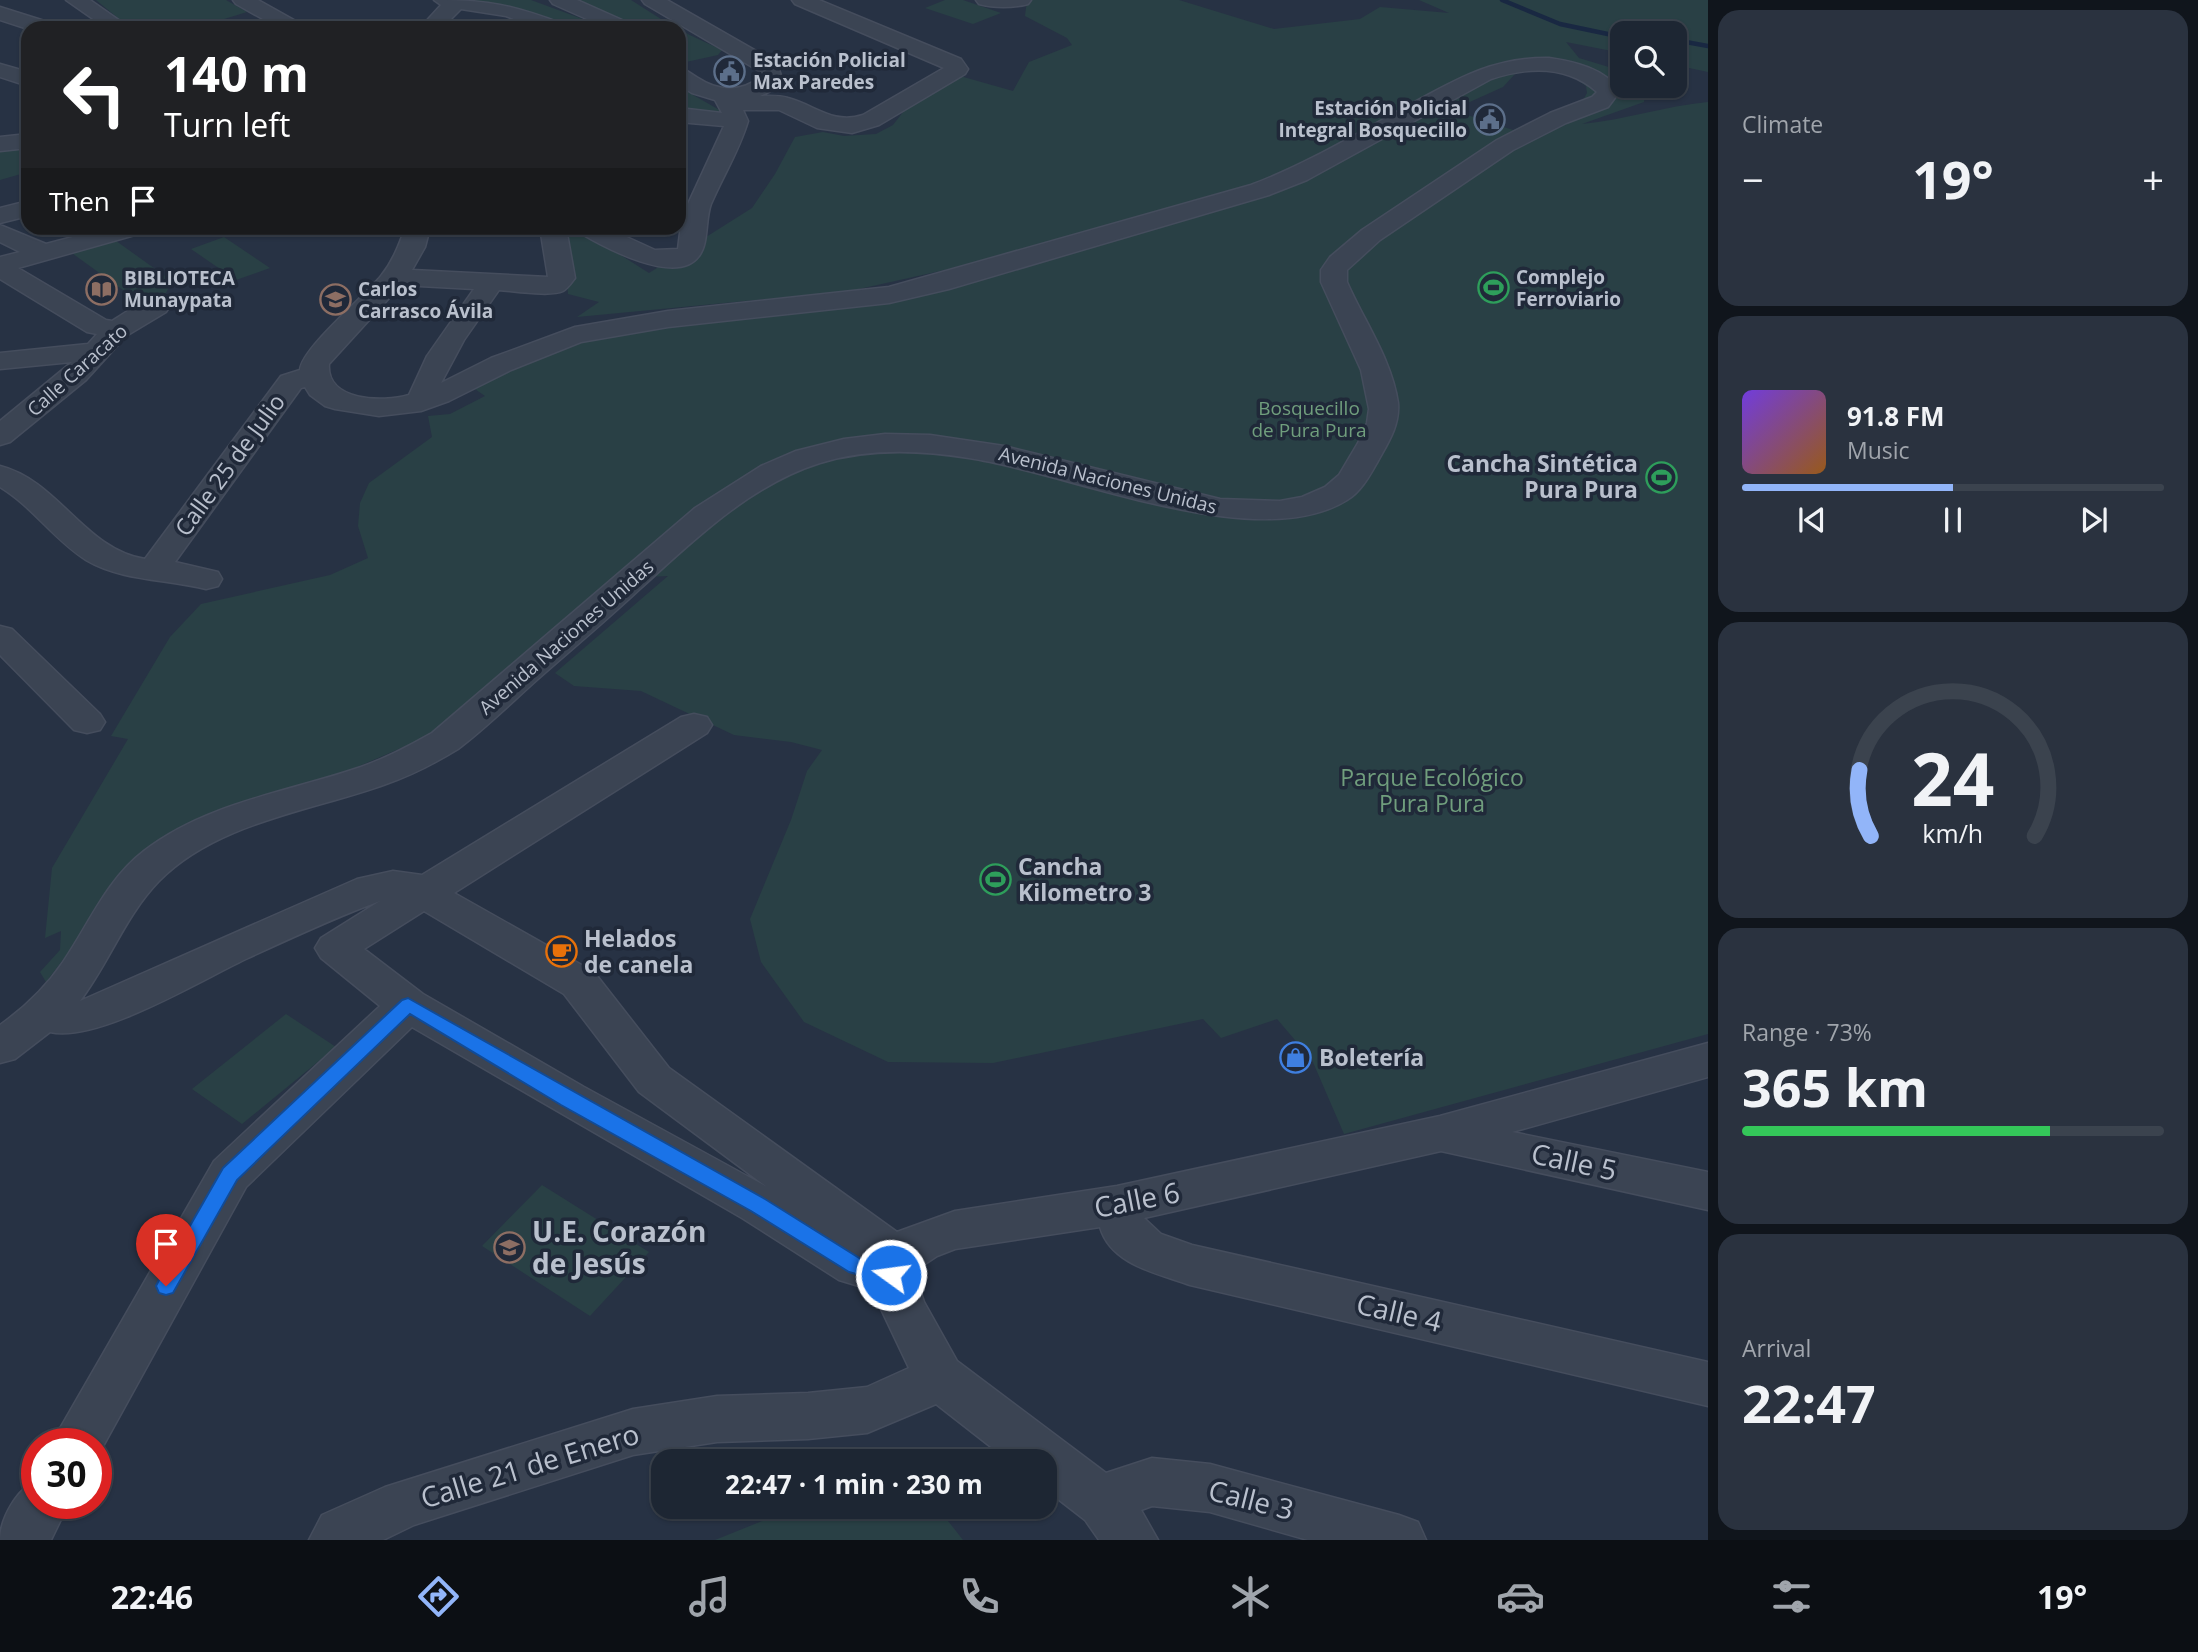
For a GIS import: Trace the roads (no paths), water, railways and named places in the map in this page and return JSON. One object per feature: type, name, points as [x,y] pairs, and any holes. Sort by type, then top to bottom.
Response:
[{"type":"street","points":[[76,0],[109,21]]},
{"type":"street","points":[[243,0],[281,21]]},
{"type":"street","points":[[560,0],[608,21]]},
{"type":"street","points":[[652,0],[769,68],[771,79],[764,87],[750,92],[729,106]]},
{"type":"street","points":[[686,113],[729,106],[783,103],[825,123],[852,126],[871,120],[957,69],[953,64],[802,0]]},
{"type":"street","points":[[986,0],[1021,0]]},
{"type":"street","points":[[435,21],[451,1],[510,10],[538,21]]},
{"type":"street","points":[[0,13],[25,21]]},
{"type":"street","name":"Avenida Naciones Unidas","points":[[0,1047],[17,1037],[75,976],[116,908],[155,862],[199,835],[362,778],[444,742],[685,530],[742,488],[797,462],[833,449],[871,443],[930,444],[1032,460],[1220,508],[1247,511],[1284,510],[1337,494],[1348,483],[1379,435],[1384,404],[1379,379],[1334,282],[1334,270],[1339,262],[1371,235],[1505,145],[1558,118],[1600,103],[1609,91],[1591,76],[1569,68],[1546,64],[1505,67],[1483,74],[1299,174],[1241,197],[940,283],[889,295],[628,324],[575,335],[542,346],[439,396],[421,402],[379,407],[335,400],[320,389],[314,375]]},
{"type":"street","points":[[0,70],[21,77]]},
{"type":"street","points":[[686,79],[702,92],[729,106]]},
{"type":"street","points":[[603,235],[660,258],[684,257],[691,250],[693,218],[727,149],[729,106]]},
{"type":"street","points":[[0,144],[21,142]]},
{"type":"street","points":[[686,190],[704,195]]},
{"type":"street","points":[[0,216],[21,210]]},
{"type":"street","points":[[0,233],[44,254]]},
{"type":"street","points":[[1,269],[108,235]]},
{"type":"street","points":[[314,375],[315,363],[323,352],[394,277],[416,241],[416,235]]},
{"type":"street","points":[[394,277],[545,286],[559,284],[562,278],[554,235]]},
{"type":"street","points":[[0,361],[107,341],[97,326],[1,269]]},
{"type":"street","points":[[421,402],[424,386],[438,362],[491,283]]},
{"type":"street","name":"Calle Caracato","points":[[0,436],[66,383],[107,341],[157,306]]},
{"type":"street","name":"Calle 25 de Julio","points":[[155,568],[291,382],[314,375]]},
{"type":"street","points":[[0,475],[27,492],[91,548],[108,559],[127,565],[186,572],[206,579]]},
{"type":"street","points":[[0,636],[87,722]]},
{"type":"street","points":[[694,725],[335,948],[408,1005],[568,1099],[758,1205],[856,1266],[894,1266]]},
{"type":"street","points":[[41,1014],[76,1018],[111,1006],[235,947],[372,889],[393,885],[411,886],[579,983],[654,1080],[894,1266],[902,1307],[939,1377],[1118,1521]]},
{"type":"street","points":[[86,1428],[230,1174],[408,1005]]},
{"type":"street","name":"Calle 6","points":[[894,1266],[920,1242],[955,1230],[1116,1205],[1440,1134],[1708,1060]]},
{"type":"street","name":"Calle 5","points":[[1440,1134],[1708,1191]]},
{"type":"street","name":"Calle 4","points":[[1116,1205],[1125,1232],[1144,1248],[1190,1265],[1708,1384]]},
{"type":"street","name":"Calle 21 de Enero","points":[[339,1537],[404,1504],[633,1432],[717,1419],[808,1416],[867,1409],[901,1397],[939,1377]]},
{"type":"street","name":"Calle 3","points":[[1118,1521],[1119,1492],[1152,1482],[1210,1488],[1399,1540]]},
{"type":"street","points":[[22,1540],[34,1519]]},
{"type":"waterway","points":[[1502,0],[1560,24],[1610,34]]},
{"type":"waterway","points":[[1687,42],[1708,46]]},
{"type":"place","name":"Estación Policial Max Paredes","points":[[730,71]]},
{"type":"place","name":"Estación Policial Integral Bosquecillo","points":[[1490,119]]},
{"type":"place","name":"Complejo Ferroviario","points":[[1493,288]]},
{"type":"place","name":"BIBLIOTECA Munaypata","points":[[101,289]]},
{"type":"place","name":"Carlos Carrasco Ávila","points":[[335,300]]},
{"type":"place","name":"Cancha Sintética Pura Pura","points":[[1661,477]]},
{"type":"place","name":"Cancha Kilometro 3","points":[[995,880]]},
{"type":"place","name":"Helados de canela","points":[[561,952]]},
{"type":"place","name":"Boletería","points":[[1296,1058]]},
{"type":"place","name":"U.E. Corazón de Jesús","points":[[509,1248]]},
{"type":"park label","name":"Bosquecillo de Pura Pura","points":[[1309,419]]},
{"type":"park label","name":"Parque Ecológico Pura Pura","points":[[1432,791]]}]
